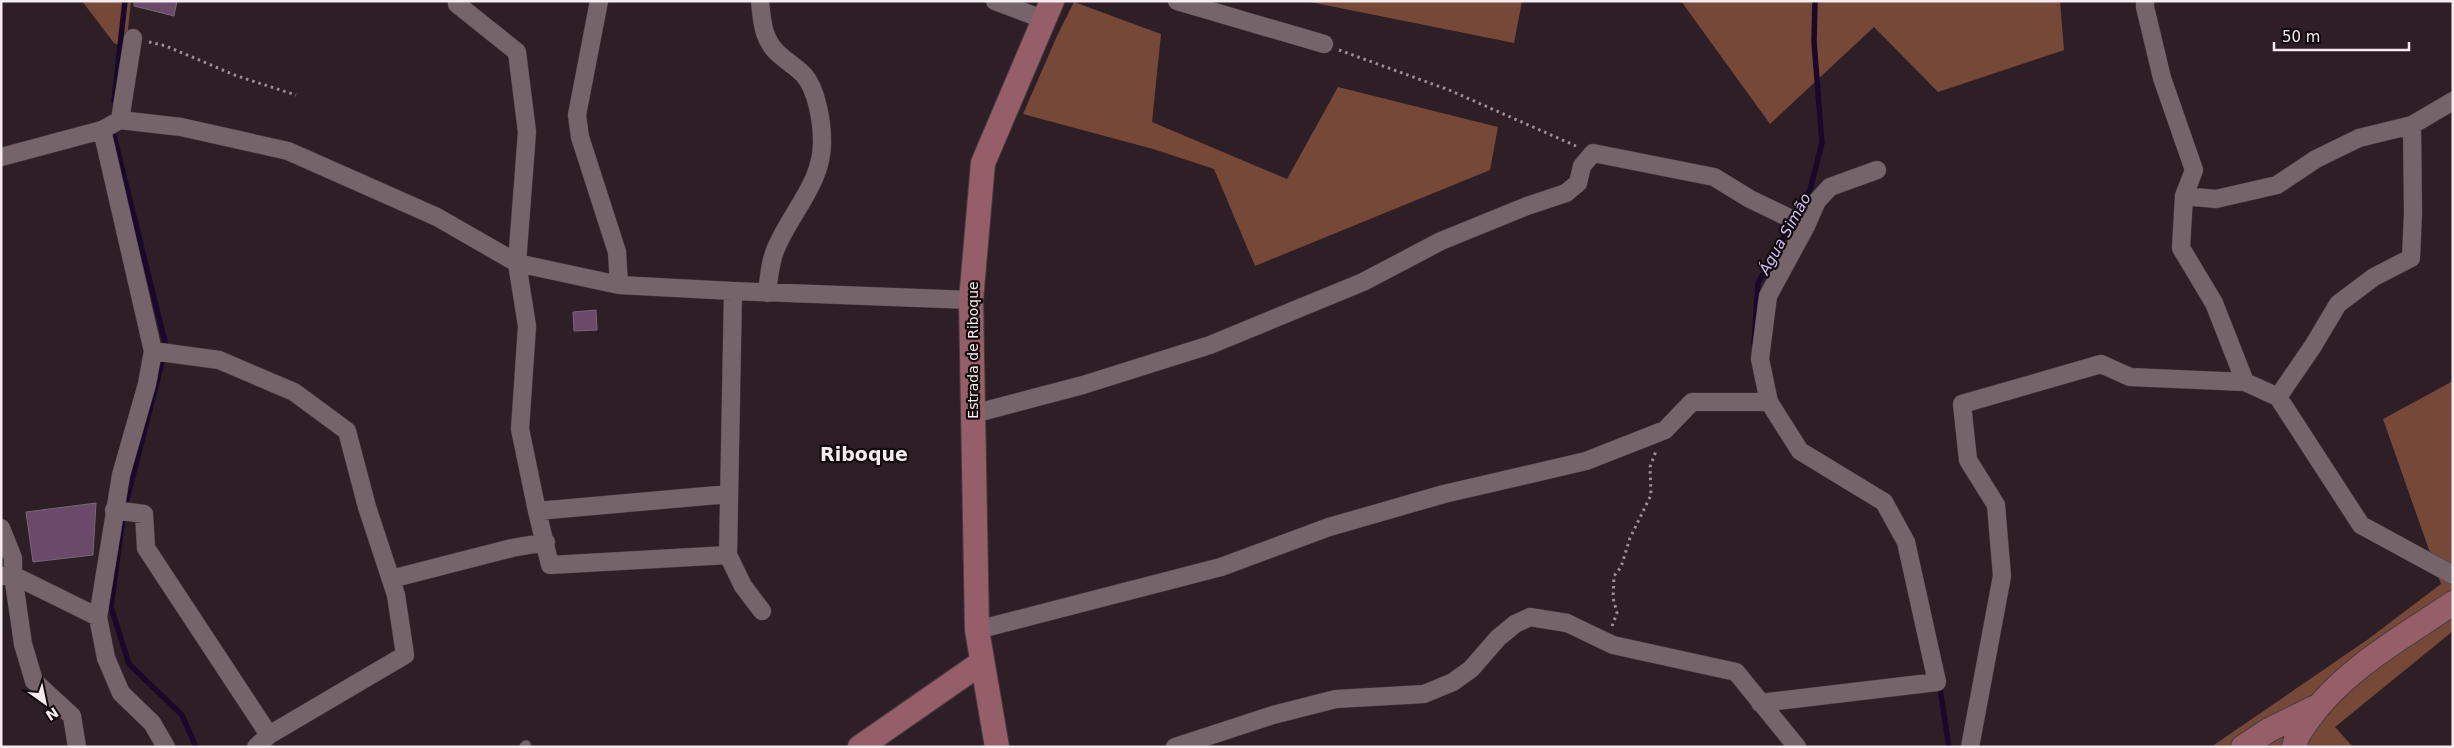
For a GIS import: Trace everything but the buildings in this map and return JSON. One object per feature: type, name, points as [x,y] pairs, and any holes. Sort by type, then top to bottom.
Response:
[{"type":"main road","name":"Estrada de Riboque","points":[[997,747],[981,663],[977,630],[971,300],[983,163],[1049,11]]},
{"type":"main road","points":[[2294,747],[2296,739],[2318,706],[2358,667],[2453,603]]},
{"type":"main road","points":[[860,747],[981,663]]},
{"type":"main road","points":[[2243,747],[2269,730],[2318,706]]},
{"type":"street","points":[[457,1],[457,4],[517,52],[526,132],[517,263],[527,326],[520,429],[536,510],[546,542],[550,565],[728,555]]},
{"type":"street","points":[[600,1],[577,115],[580,137],[617,252],[619,285]]},
{"type":"street","points":[[760,1],[762,30],[769,43],[778,54],[805,76],[812,89],[822,139],[821,159],[816,175],[777,247],[772,260],[767,293]]},
{"type":"street","points":[[995,1],[1049,11]]},
{"type":"street","points":[[1177,1],[1324,44]]},
{"type":"street","points":[[2145,1],[2144,7],[2162,78],[2194,170],[2184,196],[2181,248],[2214,303],[2245,382]]},
{"type":"street","points":[[120,120],[133,38]]},
{"type":"street","points":[[2184,196],[2216,199],[2277,185],[2316,159],[2358,138],[2412,126],[2453,101]]},
{"type":"street","points":[[1,157],[102,130],[120,120],[181,127],[288,151],[437,217],[517,263],[619,285],[767,293],[971,300]]},
{"type":"street","points":[[2278,397],[2338,304],[2374,277],[2410,258],[2414,214],[2412,126]]},
{"type":"street","points":[[102,130],[153,351],[147,384],[121,475],[98,617],[106,658],[121,693],[152,723],[166,747]]},
{"type":"street","points":[[973,414],[1083,385],[1210,345],[1354,286],[1441,241],[1527,206],[1566,193],[1578,183],[1582,166],[1593,153],[1714,177],[1750,199],[1806,226]]},
{"type":"street","points":[[1760,703],[1937,682],[1906,542],[1884,502],[1800,451],[1769,402],[1760,359],[1768,296],[1806,226],[1817,201],[1830,187],[1877,170]]},
{"type":"street","points":[[733,291],[728,555],[743,586],[762,610]]},
{"type":"street","points":[[153,351],[219,360],[294,392],[347,431],[367,507],[396,595],[405,655],[269,735],[256,747]]},
{"type":"street","points":[[1970,747],[2002,576],[1996,505],[1968,460],[1962,404],[2100,364],[2130,377],[2245,382],[2278,397],[2361,525],[2453,575]]},
{"type":"street","points":[[977,630],[1221,567],[1339,525],[1444,494],[1586,461],[1665,430],[1692,402],[1769,402]]},
{"type":"street","points":[[536,510],[729,494]]},
{"type":"street","points":[[114,510],[144,514],[146,548],[269,735]]},
{"type":"street","points":[[1,528],[13,558],[7,575],[23,644],[34,681],[72,716],[77,747]]},
{"type":"street","points":[[391,579],[512,548],[546,542]]},
{"type":"street","points":[[7,575],[98,617]]},
{"type":"street","points":[[1175,747],[1273,715],[1326,701],[1424,694],[1453,682],[1472,669],[1498,638],[1515,624],[1530,617],[1567,623],[1613,645],[1736,672],[1797,747]]},
{"type":"path","points":[[133,38],[166,46],[237,76],[296,95]]},
{"type":"path","points":[[1324,44],[1449,90],[1593,153]]},
{"type":"path","points":[[1607,641],[1617,613],[1613,598],[1614,576],[1621,567],[1630,538],[1651,495],[1650,467],[1665,430]]},
{"type":"shaded area","points":[[82,1],[131,1],[126,48],[114,43]]},
{"type":"shaded area","points":[[1305,1],[1522,1],[1514,43]]},
{"type":"shaded area","points":[[1681,1],[2060,1],[2064,50],[1938,92],[1874,27],[1770,124]]},
{"type":"shaded area","points":[[1074,2],[1161,34],[1152,122],[1287,179],[1338,87],[1498,127],[1490,170],[1255,266],[1214,169],[1153,149],[1023,114]]},
{"type":"shaded area","points":[[2453,381],[2453,631],[2335,727],[2353,747],[2211,747],[2367,640],[2441,584],[2383,419]]},
{"type":"waterway","points":[[114,101],[125,1]]},
{"type":"waterway","name":"Água Simão","points":[[1754,344],[1758,283],[1810,190],[1822,143],[1814,42],[1815,1]]},
{"type":"waterway","points":[[114,136],[165,342]]},
{"type":"waterway","points":[[125,507],[162,362]]},
{"type":"waterway","points":[[123,517],[111,607],[129,664],[182,715],[196,747]]},
{"type":"waterway","points":[[1939,682],[1949,747]]},
{"type":"district","name":"Riboque","points":[[864,454]]}]
